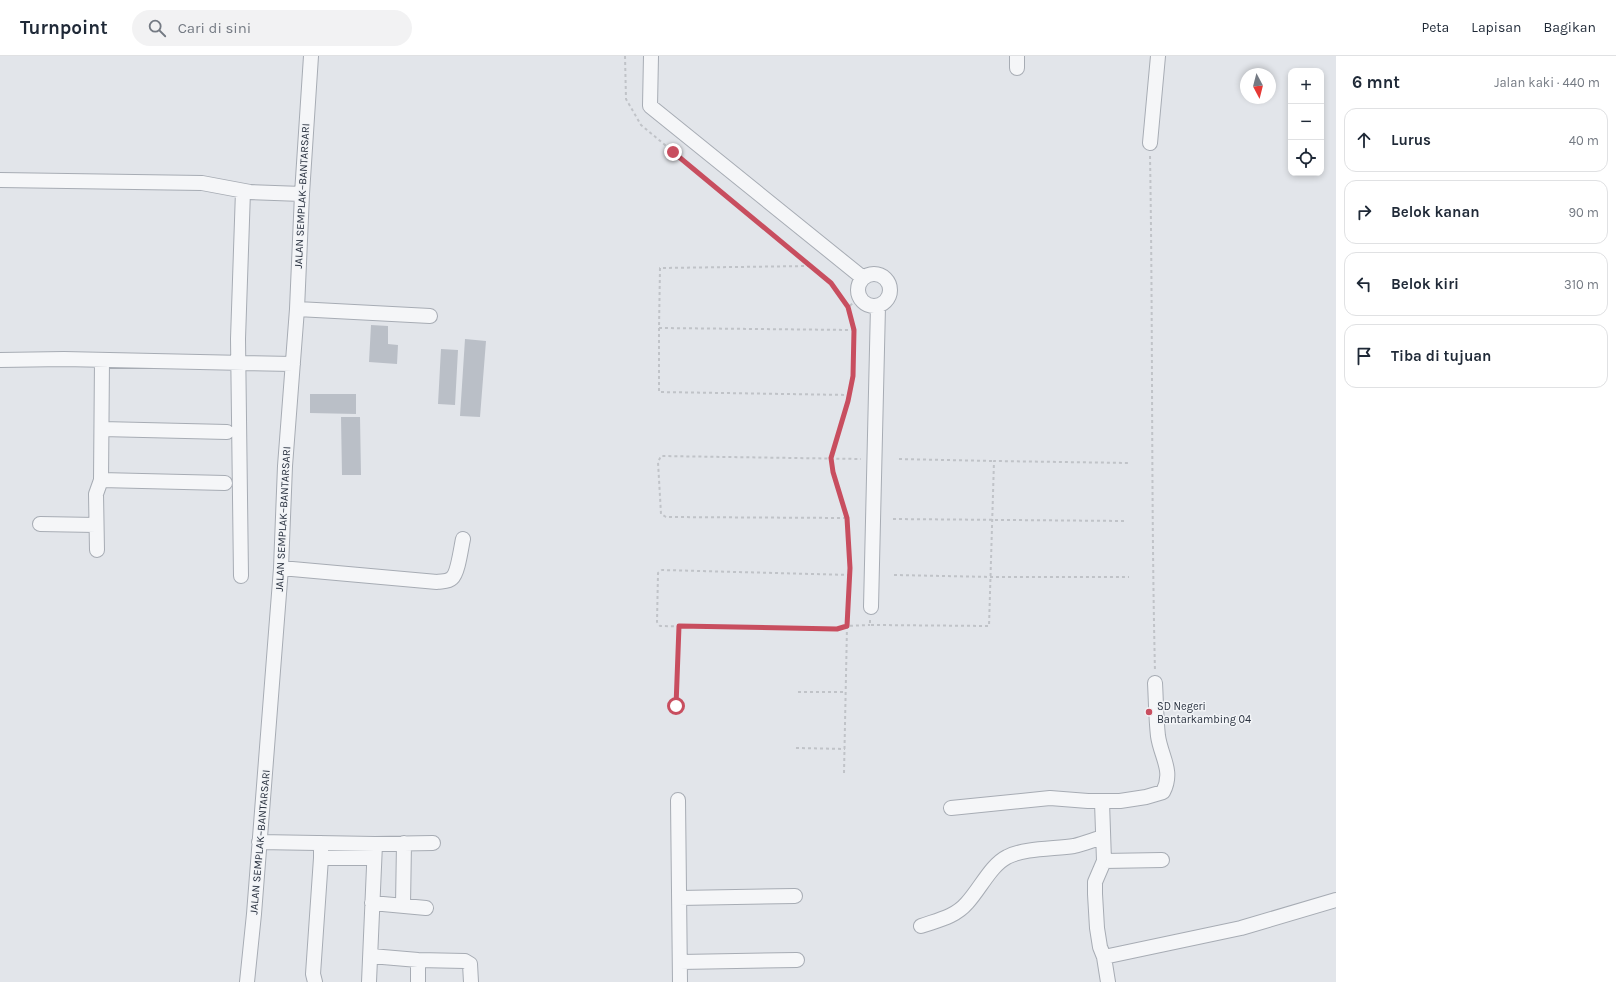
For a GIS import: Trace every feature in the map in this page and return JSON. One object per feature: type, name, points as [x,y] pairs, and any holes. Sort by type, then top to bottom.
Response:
[{"type":"street","name":"JALAN SEMPLAK–BANTARSARI","points":[[247,982],[254,914],[281,568],[285,466],[297,308],[302,194],[311,56]]},
{"type":"street","points":[[651,56],[650,106],[863,278]]},
{"type":"street","points":[[1150,143],[1158,56]]},
{"type":"street","points":[[0,180],[202,184],[243,191],[302,194]]},
{"type":"street","points":[[241,576],[238,363],[243,191]]},
{"type":"street","points":[[874,274],[885,278],[890,288],[888,299],[878,306],[868,305],[860,298],[858,288],[863,278],[874,274]]},
{"type":"street","points":[[871,607],[878,306]]},
{"type":"street","points":[[297,308],[430,316]]},
{"type":"street","points":[[0,360],[64,359],[293,364]]},
{"type":"street","points":[[96,550],[96,494],[101,480],[102,360]]},
{"type":"street","points":[[102,429],[228,432]]},
{"type":"street","points":[[101,480],[225,483]]},
{"type":"street","points":[[40,524],[96,525]]},
{"type":"street","points":[[281,568],[437,582],[448,581],[453,578],[456,572],[463,539]]},
{"type":"street","points":[[951,808],[1050,798],[1102,802],[1146,797],[1163,792],[1168,782],[1167,763],[1160,746],[1158,735],[1155,683]]},
{"type":"street","points":[[678,800],[680,982]]},
{"type":"street","points":[[1102,802],[1104,861],[1095,882],[1095,894],[1097,928],[1108,982]]},
{"type":"street","points":[[921,926],[950,916],[958,911],[966,904],[999,862],[1008,856],[1018,853],[1075,846],[1103,837]]},
{"type":"street","points":[[259,842],[375,844],[433,843]]},
{"type":"street","points":[[315,982],[313,974],[321,843]]},
{"type":"street","points":[[403,905],[404,843]]},
{"type":"street","points":[[369,982],[375,844]]},
{"type":"street","points":[[321,858],[374,858]]},
{"type":"street","points":[[1104,861],[1162,860]]},
{"type":"street","points":[[679,898],[796,896]]},
{"type":"street","points":[[1104,957],[1241,928],[1336,900]]},
{"type":"street","points":[[372,903],[426,908]]},
{"type":"street","points":[[371,956],[418,960],[465,961],[470,964],[470,982]]},
{"type":"street","points":[[418,960],[418,982]]},
{"type":"street","points":[[680,962],[797,960]]},
{"type":"path","points":[[624,56],[626,99],[641,125],[831,283],[848,307],[854,330],[853,376],[831,458],[833,472],[847,518],[850,575],[847,626],[844,773]]},
{"type":"path","points":[[1150,143],[1153,295],[1152,570],[1155,683]]},
{"type":"path","points":[[810,266],[660,268],[660,392],[849,395]]},
{"type":"path","points":[[848,307],[860,298]]},
{"type":"path","points":[[659,328],[854,330]]},
{"type":"path","points":[[847,518],[666,517],[661,514],[658,462],[661,456],[875,459]]},
{"type":"path","points":[[899,459],[1130,463]]},
{"type":"path","points":[[850,575],[662,570],[658,573],[657,622],[660,626],[837,629],[847,626],[870,625],[990,626],[994,461]]},
{"type":"path","points":[[893,519],[1124,521]]},
{"type":"path","points":[[894,575],[1129,577]]},
{"type":"path","points":[[870,625],[871,607]]},
{"type":"path","points":[[676,706],[679,626]]},
{"type":"path","points":[[798,692],[846,692]]},
{"type":"path","points":[[796,748],[845,749]]},
{"type":"building","points":[[371,325],[388,326],[388,344],[398,345],[397,364],[369,362]]},
{"type":"building","points":[[465,339],[486,341],[480,417],[460,416]]},
{"type":"building","points":[[441,349],[458,350],[455,405],[438,404]]},
{"type":"building","points":[[310,394],[356,394],[356,414],[310,413]]},
{"type":"building","points":[[341,417],[360,417],[361,475],[342,475]]},
{"type":"place","name":"SD Negeri Bantarkambing 04","points":[[1149,712]]},
{"type":"route","points":[[673,152],[831,283],[848,307],[854,330],[853,376],[848,401],[831,458],[833,472],[847,518],[850,568],[847,626],[837,629],[679,626],[676,706]]}]
